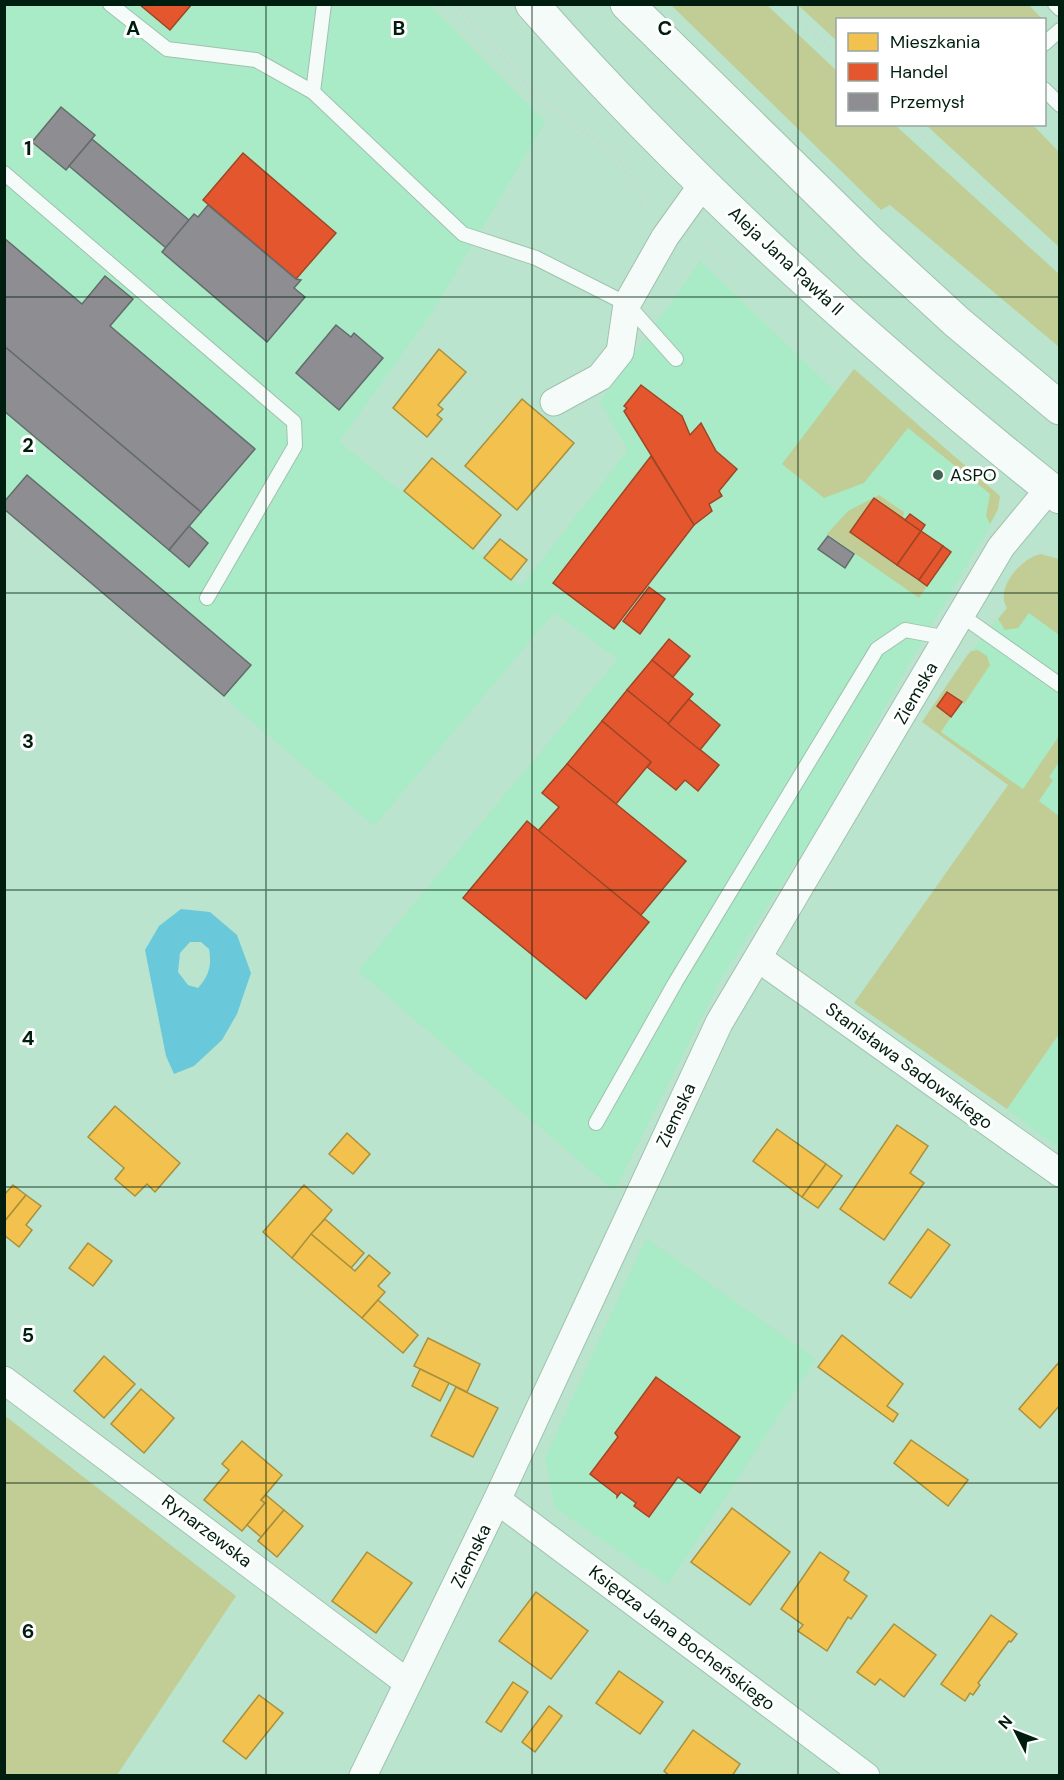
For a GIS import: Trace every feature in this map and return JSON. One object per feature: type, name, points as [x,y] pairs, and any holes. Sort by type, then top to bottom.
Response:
[{"type":"main road","name":"Aleja Jana Pawła II","points":[[532,4],[703,184],[822,296],[1054,493]]},
{"type":"main road","points":[[627,4],[889,260],[957,322],[1059,408]]},
{"type":"street","points":[[554,402],[600,377],[620,352],[627,304],[665,237],[703,184]]},
{"type":"street","name":"Ziemska","points":[[363,1776],[497,1500],[719,1023],[1001,547],[1054,493]]},
{"type":"street","name":"Stanisława Sadowskiego","points":[[758,958],[1059,1173]]},
{"type":"street","name":"Rynarzewska","points":[[4,1380],[408,1683]]},
{"type":"street","name":"Księdza Jana Bocheńskiego","points":[[497,1500],[866,1776]]},
{"type":"lane","points":[[110,4],[167,50],[256,60],[314,92],[463,234],[536,258],[627,304],[676,359]]},
{"type":"lane","points":[[314,92],[324,4]]},
{"type":"lane","points":[[1055,4],[1059,9]]},
{"type":"lane","points":[[1046,42],[1059,30]]},
{"type":"lane","points":[[1046,91],[1059,105]]},
{"type":"lane","points":[[4,173],[294,422],[295,447],[207,598]]},
{"type":"lane","points":[[961,615],[1059,685]]},
{"type":"lane","points":[[596,1123],[675,982],[877,649],[905,630],[948,638]]},
{"type":"path","points":[[456,4],[537,97],[615,154],[644,197],[639,218],[665,237],[695,236],[740,269]]},
{"type":"path","points":[[785,4],[836,53]]},
{"type":"path","points":[[912,126],[1059,261]]},
{"type":"shaded area","points":[[5,4],[430,5],[545,122],[433,311],[339,442],[521,586],[628,450],[600,402],[700,261],[836,392],[854,369],[1000,496],[995,517],[910,662],[817,830],[722,977],[614,1191],[358,971],[618,659],[554,613],[374,826],[5,509]]},
{"type":"shaded area","points":[[671,5],[767,5],[836,70],[836,126],[896,126],[1059,274],[1059,347],[890,205],[881,210]]},
{"type":"shaded area","points":[[798,5],[1029,5],[1041,18],[836,18],[836,40]]},
{"type":"shaded area","points":[[927,126],[1034,126],[1059,152],[1059,247]]},
{"type":"shaded area","points":[[854,369],[1000,496],[998,509],[990,524],[986,516],[990,494],[908,428],[864,483],[824,498],[782,464]]},
{"type":"shaded area","points":[[879,495],[904,512],[903,518],[874,498],[850,532],[927,586],[919,598],[827,534],[848,511]]},
{"type":"shaded area","points":[[1041,554],[1059,559],[1059,635],[1029,613],[1018,628],[1005,630],[998,619],[1007,608],[1004,592],[1007,583],[1018,567]]},
{"type":"shaded area","points":[[1034,575],[1059,593],[1059,822],[922,722],[966,657]]},
{"type":"shaded area","points":[[978,650],[987,656],[990,665],[964,704],[947,692],[937,706],[951,717],[941,732],[1023,789],[1059,736],[1059,762],[1049,777],[1053,780],[1039,801],[1059,816],[1059,1034],[1007,1109],[854,1003],[1008,785],[922,722],[966,657],[971,651]]},
{"type":"shaded area","points":[[1059,1034],[1059,1148],[1007,1109]]},
{"type":"shaded area","points":[[646,1238],[816,1359],[668,1584],[555,1508],[545,1458]]},
{"type":"shaded area","points":[[4,1415],[236,1596],[117,1775],[5,1775]]},
{"type":"water","points":[[181,909],[210,912],[237,935],[251,973],[237,1014],[222,1040],[194,1066],[174,1074],[166,1056],[145,950],[159,926]],"holes":[[[190,942],[201,942],[209,949],[210,960],[207,975],[198,988],[188,985],[178,972],[180,953]]]},
{"type":"building: Mieszkania","points":[[439,349],[466,372],[438,405],[443,409],[437,415],[442,419],[427,437],[393,408]]},
{"type":"building: Mieszkania","points":[[522,399],[574,443],[517,510],[465,466]]},
{"type":"building: Mieszkania","points":[[432,458],[501,515],[473,549],[404,491]]},
{"type":"building: Mieszkania","points":[[500,539],[527,560],[511,580],[484,558]]},
{"type":"building: Mieszkania","points":[[115,1106],[180,1163],[155,1192],[147,1184],[135,1196],[115,1179],[124,1168],[88,1137]]},
{"type":"building: Mieszkania","points":[[897,1125],[928,1146],[910,1173],[924,1183],[884,1240],[840,1209]]},
{"type":"building: Mieszkania","points":[[777,1129],[826,1164],[802,1197],[753,1161]]},
{"type":"building: Mieszkania","points":[[347,1133],[370,1154],[353,1174],[329,1154]]},
{"type":"building: Mieszkania","points":[[826,1164],[842,1176],[818,1208],[802,1197]]},
{"type":"building: Mieszkania","points":[[13,1185],[26,1195],[4,1222],[4,1195]]},
{"type":"building: Mieszkania","points":[[304,1185],[332,1210],[292,1258],[263,1232]]},
{"type":"building: Mieszkania","points":[[26,1195],[41,1206],[26,1225],[32,1230],[19,1247],[4,1235],[4,1222]]},
{"type":"building: Mieszkania","points":[[325,1219],[364,1253],[351,1268],[311,1234]]},
{"type":"building: Mieszkania","points":[[928,1229],[950,1245],[911,1298],[889,1283]]},
{"type":"building: Mieszkania","points":[[311,1234],[355,1271],[369,1255],[390,1273],[378,1286],[385,1292],[362,1318],[292,1258]]},
{"type":"building: Mieszkania","points":[[88,1243],[112,1261],[93,1286],[69,1268]]},
{"type":"building: Mieszkania","points":[[378,1300],[418,1335],[403,1353],[362,1318]]},
{"type":"building: Mieszkania","points":[[842,1335],[903,1384],[887,1406],[898,1414],[893,1422],[818,1367]]},
{"type":"building: Mieszkania","points":[[428,1338],[480,1364],[467,1392],[414,1366]]},
{"type":"building: Mieszkania","points":[[104,1356],[135,1384],[104,1418],[74,1391]]},
{"type":"building: Mieszkania","points":[[1060,1361],[1060,1405],[1040,1428],[1019,1409]]},
{"type":"building: Mieszkania","points":[[420,1369],[449,1383],[440,1401],[412,1386]]},
{"type":"building: Mieszkania","points":[[456,1387],[498,1408],[473,1457],[431,1436]]},
{"type":"building: Mieszkania","points":[[141,1389],[174,1418],[144,1453],[111,1424]]},
{"type":"building: Mieszkania","points":[[911,1440],[968,1480],[948,1506],[894,1463]]},
{"type":"building: Mieszkania","points":[[242,1441],[282,1475],[261,1500],[265,1503],[242,1531],[204,1500],[229,1470],[222,1464]]},
{"type":"building: Mieszkania","points":[[266,1495],[284,1510],[261,1537],[247,1525],[265,1503],[261,1500]]},
{"type":"building: Mieszkania","points":[[732,1508],[790,1552],[750,1605],[691,1562]]},
{"type":"building: Mieszkania","points":[[284,1510],[303,1526],[277,1557],[258,1541]]},
{"type":"building: Mieszkania","points":[[367,1552],[412,1583],[376,1633],[332,1601]]},
{"type":"building: Mieszkania","points":[[820,1552],[849,1572],[844,1580],[867,1596],[851,1619],[848,1617],[827,1651],[798,1631],[803,1625],[781,1609]]},
{"type":"building: Mieszkania","points":[[536,1592],[588,1631],[551,1679],[499,1641]]},
{"type":"building: Mieszkania","points":[[991,1615],[1017,1634],[1011,1642],[1009,1641],[978,1683],[980,1685],[973,1695],[970,1693],[965,1701],[941,1684]]},
{"type":"building: Mieszkania","points":[[894,1624],[936,1655],[904,1697],[880,1679],[875,1685],[857,1672]]},
{"type":"building: Mieszkania","points":[[619,1671],[663,1702],[640,1734],[596,1703]]},
{"type":"building: Mieszkania","points":[[513,1682],[528,1692],[501,1732],[486,1722]]},
{"type":"building: Mieszkania","points":[[259,1695],[283,1713],[246,1759],[223,1741]]},
{"type":"building: Mieszkania","points":[[549,1706],[562,1716],[535,1752],[522,1742]]},
{"type":"building: Mieszkania","points":[[693,1730],[740,1764],[732,1776],[670,1776],[664,1771]]},
{"type":"building: Handel","points":[[139,4],[192,4],[170,30]]},
{"type":"building: Handel","points":[[243,153],[336,233],[296,279],[203,200]]},
{"type":"building: Handel","points":[[641,385],[682,416],[690,435],[701,423],[716,451],[737,469],[719,491],[722,496],[709,504],[712,511],[694,525],[624,411],[627,408],[624,406]]},
{"type":"building: Handel","points":[[651,456],[694,525],[614,629],[553,583]]},
{"type":"building: Handel","points":[[874,498],[921,531],[897,565],[850,532]]},
{"type":"building: Handel","points":[[910,514],[925,525],[921,531],[905,520]]},
{"type":"building: Handel","points":[[921,531],[943,546],[919,580],[897,565]]},
{"type":"building: Handel","points":[[943,546],[951,552],[927,586],[919,580]]},
{"type":"building: Handel","points":[[649,587],[665,599],[640,634],[623,621]]},
{"type":"building: Handel","points":[[669,639],[690,656],[673,677],[652,660]]},
{"type":"building: Handel","points":[[652,660],[693,694],[668,724],[627,690]]},
{"type":"building: Handel","points":[[627,690],[719,765],[698,791],[685,780],[676,790],[647,767],[651,762],[602,721]]},
{"type":"building: Handel","points":[[947,692],[962,702],[951,717],[937,706]]},
{"type":"building: Handel","points":[[689,699],[720,725],[700,750],[668,724]]},
{"type":"building: Handel","points":[[602,721],[651,762],[616,804],[567,764]]},
{"type":"building: Handel","points":[[567,764],[686,861],[641,915],[538,831],[559,807],[542,793]]},
{"type":"building: Handel","points":[[527,821],[649,922],[586,999],[463,898]]},
{"type":"building: Handel","points":[[656,1377],[740,1437],[700,1493],[678,1477],[649,1517],[621,1492],[617,1497],[590,1474],[618,1437],[615,1433]]},
{"type":"building: Przemysł","points":[[61,107],[95,135],[66,170],[32,142]]},
{"type":"building: Przemysł","points":[[92,139],[189,220],[166,248],[69,166]]},
{"type":"building: Przemysł","points":[[208,205],[296,279],[301,280],[294,288],[305,297],[267,342],[162,252],[194,214],[198,217]]},
{"type":"building: Przemysł","points":[[4,238],[82,304],[105,276],[133,299],[110,326],[255,449],[201,512],[4,346]]},
{"type":"building: Przemysł","points":[[336,325],[351,337],[354,333],[383,358],[339,410],[296,373]]},
{"type":"building: Przemysł","points":[[4,346],[201,512],[169,550],[4,411]]},
{"type":"building: Przemysł","points":[[27,475],[251,665],[224,696],[4,509],[4,502]]},
{"type":"building: Przemysł","points":[[189,526],[208,543],[189,567],[169,550]]},
{"type":"building: Przemysł","points":[[828,536],[854,554],[845,568],[818,549]]},
{"type":"place","name":"ASPO","points":[[938,475]]}]
